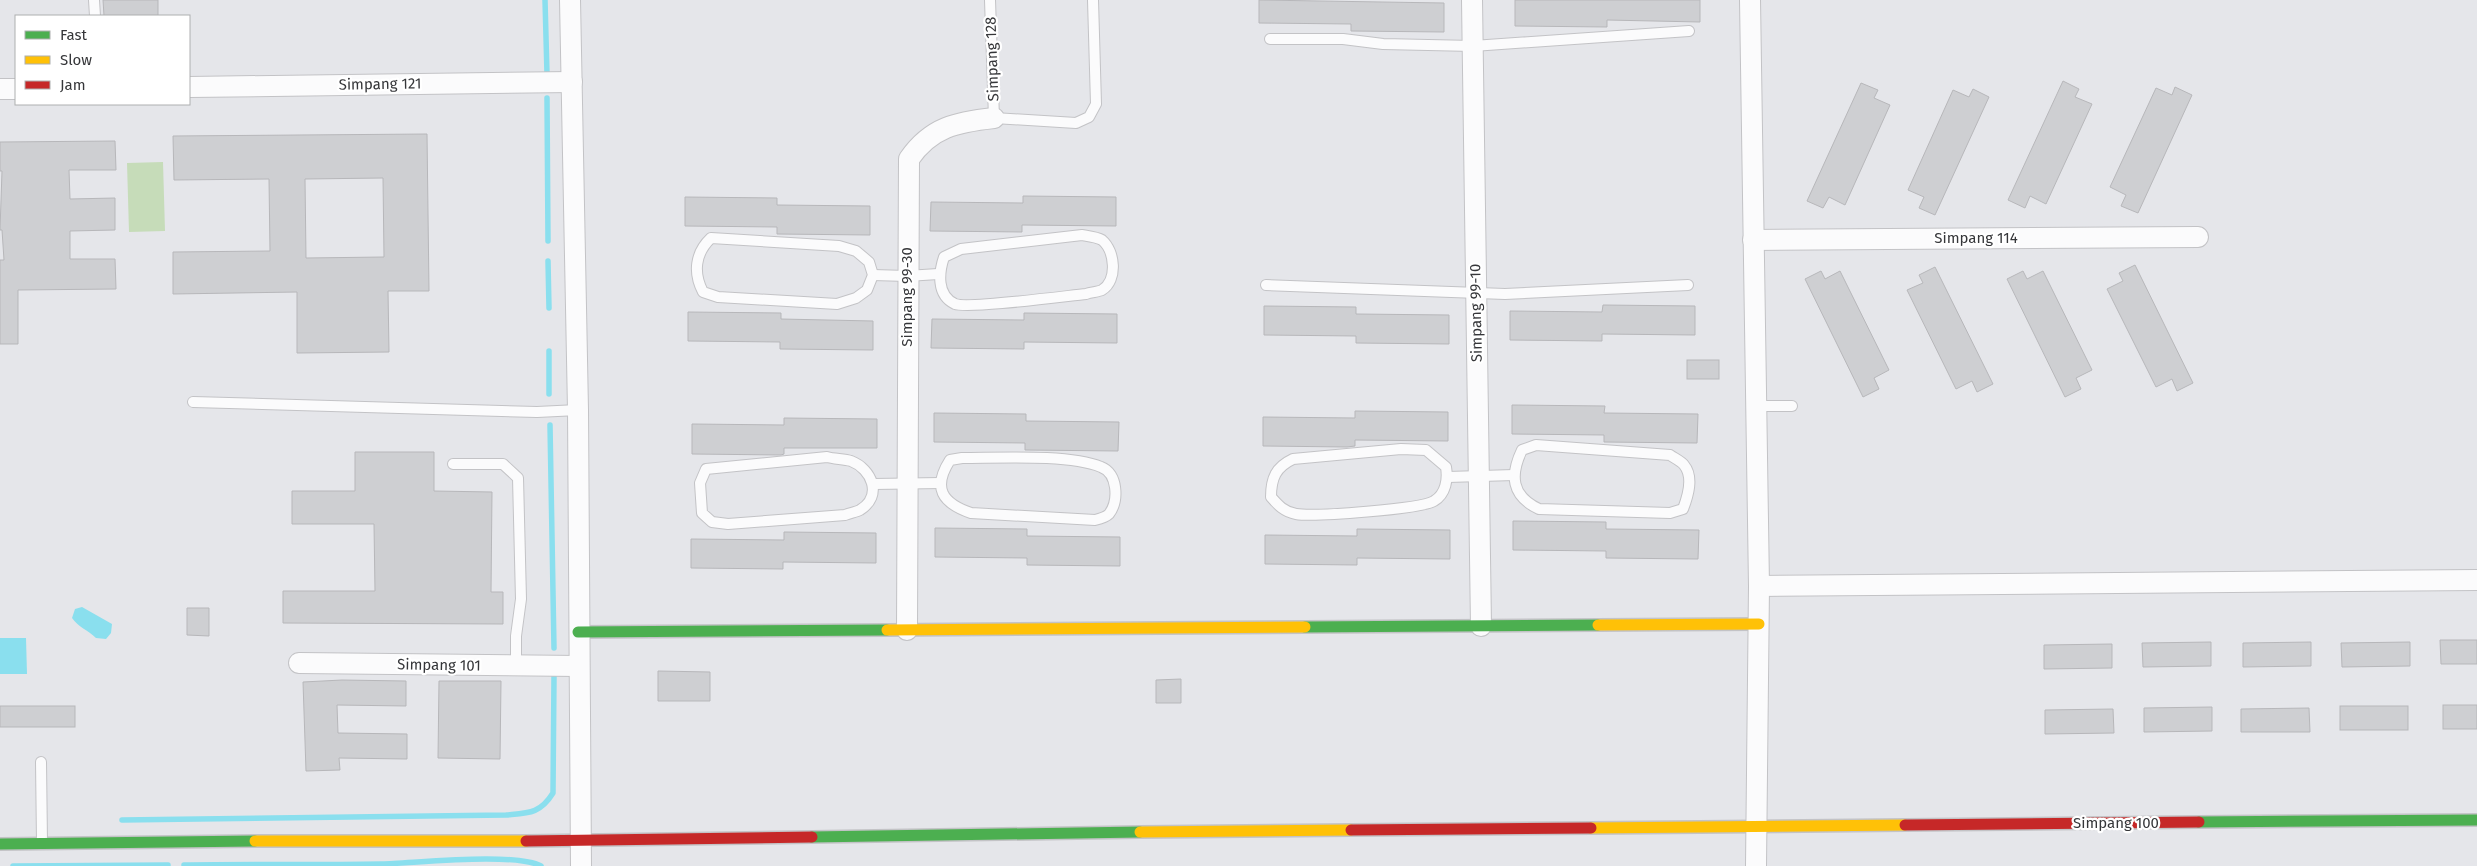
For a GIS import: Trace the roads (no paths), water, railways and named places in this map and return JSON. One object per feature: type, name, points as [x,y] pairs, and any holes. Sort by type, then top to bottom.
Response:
[{"type":"street","points":[[570,0],[578,410],[578,666],[581,866]]},
{"type":"street","name":"Simpang 99-10","points":[[1472,0],[1480,475],[1480,626]]},
{"type":"street","points":[[1750,0],[1759,586],[1756,866]]},
{"type":"street","name":"Simpang 121","points":[[190,87],[572,82]]},
{"type":"street","points":[[0,89],[15,89]]},
{"type":"street","name":"Simpang 99-30","points":[[907,630],[909,159],[918,146],[936,132],[971,120],[994,118]]},
{"type":"street","name":"Simpang 114","points":[[1753,240],[2198,237]]},
{"type":"street","points":[[1759,586],[2477,580]]},
{"type":"street","points":[[578,632],[1759,624]]},
{"type":"street","name":"Simpang 101","points":[[299,664],[578,666]]},
{"type":"street","name":"Simpang 100","points":[[0,844],[581,841],[1178,831],[2477,820]]},
{"type":"lane","points":[[94,0],[95,15]]},
{"type":"lane","name":"Simpang 128","points":[[990,0],[994,118]]},
{"type":"lane","name":"Simpang 99-30","points":[[994,118],[1076,123],[1089,117],[1096,104],[1093,0]]},
{"type":"lane","points":[[1270,39],[1343,39],[1383,44],[1473,46],[1689,31]]},
{"type":"lane","points":[[1082,235],[1101,240],[1111,252],[1114,268],[1109,281],[1102,290],[1086,294],[978,304],[956,304],[950,300],[944,295],[938,274],[944,257],[961,249],[1082,235]]},
{"type":"lane","points":[[711,238],[840,246],[856,250],[869,262],[873,275],[867,290],[856,298],[837,304],[718,297],[703,292],[697,280],[697,262],[703,246],[711,238]]},
{"type":"lane","points":[[873,275],[908,276],[938,274]]},
{"type":"lane","points":[[1266,285],[1476,293],[1688,285]]},
{"type":"lane","points":[[193,402],[537,412],[578,410]]},
{"type":"lane","points":[[1756,406],[1792,406]]},
{"type":"lane","points":[[1536,445],[1670,455],[1685,465],[1689,482],[1688,497],[1683,509],[1670,513],[1615,513],[1539,509],[1526,503],[1516,488],[1514,475],[1516,462],[1522,450],[1536,445]]},
{"type":"lane","points":[[1401,449],[1426,450],[1446,467],[1448,477],[1443,494],[1434,502],[1377,511],[1296,514],[1283,510],[1271,497],[1271,482],[1280,465],[1293,459],[1401,449]]},
{"type":"lane","points":[[827,457],[851,461],[870,474],[874,484],[869,500],[861,509],[845,515],[720,523],[712,522],[702,513],[700,498],[700,483],[706,469],[759,466],[827,457]]},
{"type":"lane","points":[[962,458],[1032,458],[1087,463],[1104,468],[1113,476],[1115,488],[1114,504],[1108,515],[1095,520],[971,513],[955,508],[942,496],[941,483],[944,469],[950,460],[962,458]]},
{"type":"lane","points":[[453,464],[503,464],[518,478],[521,599],[516,636],[516,666]]},
{"type":"lane","points":[[1448,477],[1514,475]]},
{"type":"lane","points":[[874,484],[908,485],[941,483]]},
{"type":"lane","points":[[41,762],[42,843]]},
{"type":"water","points":[[82,607],[112,624],[111,633],[106,639],[96,638],[72,618],[75,609]]},
{"type":"water","points":[[0,638],[26,638],[27,674],[0,674]]},
{"type":"waterway","points":[[545,0],[547,74]]},
{"type":"waterway","points":[[547,98],[548,241]]},
{"type":"waterway","points":[[548,261],[549,308]]},
{"type":"waterway","points":[[549,351],[549,394]]},
{"type":"waterway","points":[[550,425],[554,648]]},
{"type":"waterway","points":[[122,820],[506,815],[533,811],[543,805],[553,793],[554,677]]},
{"type":"waterway","points":[[184,865],[382,864],[488,859],[528,862],[541,866]]},
{"type":"waterway","points":[[13,866],[168,865]]}]
